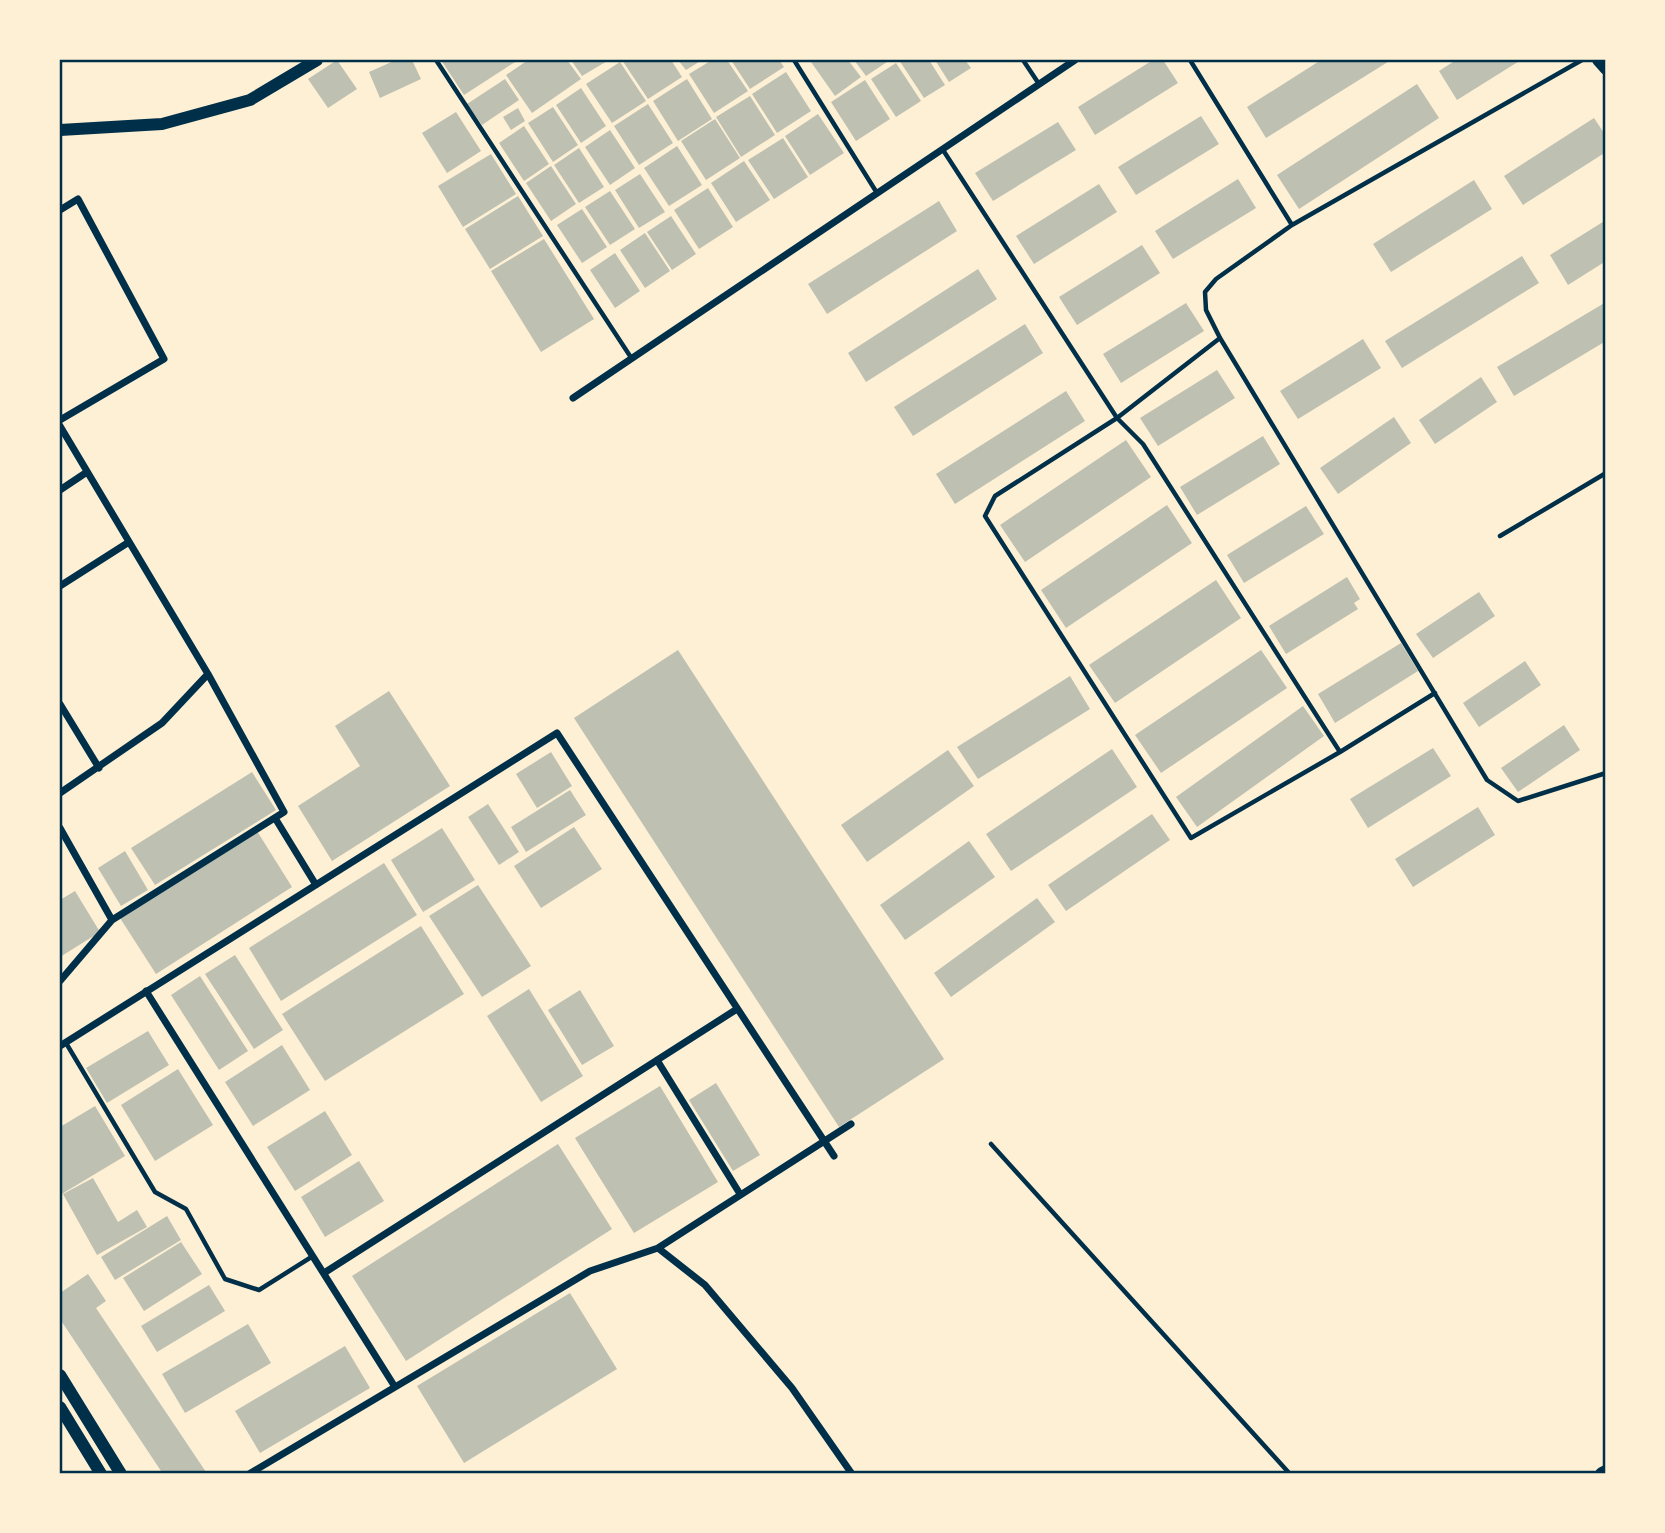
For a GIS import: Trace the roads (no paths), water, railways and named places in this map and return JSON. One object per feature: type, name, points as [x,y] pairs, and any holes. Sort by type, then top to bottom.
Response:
[{"type":"street","points":[[60,130],[162,124],[250,100],[317,60]]},
{"type":"street","points":[[573,398],[1076,60]]},
{"type":"street","points":[[1598,60],[1605,69]]},
{"type":"street","points":[[60,210],[78,199],[164,359],[60,420]]},
{"type":"street","points":[[60,426],[208,674],[285,812],[112,920],[60,981]]},
{"type":"street","points":[[60,489],[87,472]]},
{"type":"street","points":[[60,586],[129,542]]},
{"type":"street","points":[[60,793],[162,723],[208,674]]},
{"type":"street","points":[[60,704],[99,768]]},
{"type":"street","points":[[62,1044],[557,733],[834,1156]]},
{"type":"street","points":[[275,818],[316,885]]},
{"type":"street","points":[[60,828],[112,920]]},
{"type":"street","points":[[146,991],[395,1387]]},
{"type":"street","points":[[324,1273],[737,1009]]},
{"type":"street","points":[[657,1060],[740,1194]]},
{"type":"street","points":[[249,1474],[590,1271],[658,1248],[851,1124]]},
{"type":"street","points":[[658,1248],[705,1285],[792,1388],[852,1474]]},
{"type":"street","points":[[60,1375],[121,1474]]},
{"type":"street","points":[[60,1407],[101,1474]]},
{"type":"lane","points":[[436,60],[632,359]]},
{"type":"lane","points":[[794,60],[877,193]]},
{"type":"lane","points":[[1023,60],[1039,84]]},
{"type":"lane","points":[[1190,60],[1292,225]]},
{"type":"lane","points":[[1582,60],[1292,225],[1216,279],[1205,292],[1206,310],[1220,338],[1486,780],[1518,800],[1605,773]]},
{"type":"lane","points":[[943,149],[1116,418],[1143,444],[1340,751]]},
{"type":"lane","points":[[1220,338],[1116,418],[995,496],[985,516],[1191,838],[1435,694]]},
{"type":"lane","points":[[1500,536],[1605,473]]},
{"type":"lane","points":[[62,1044],[155,1192],[186,1209],[225,1279],[259,1290],[313,1256]]},
{"type":"lane","points":[[992,1144],[1290,1474]]}]
